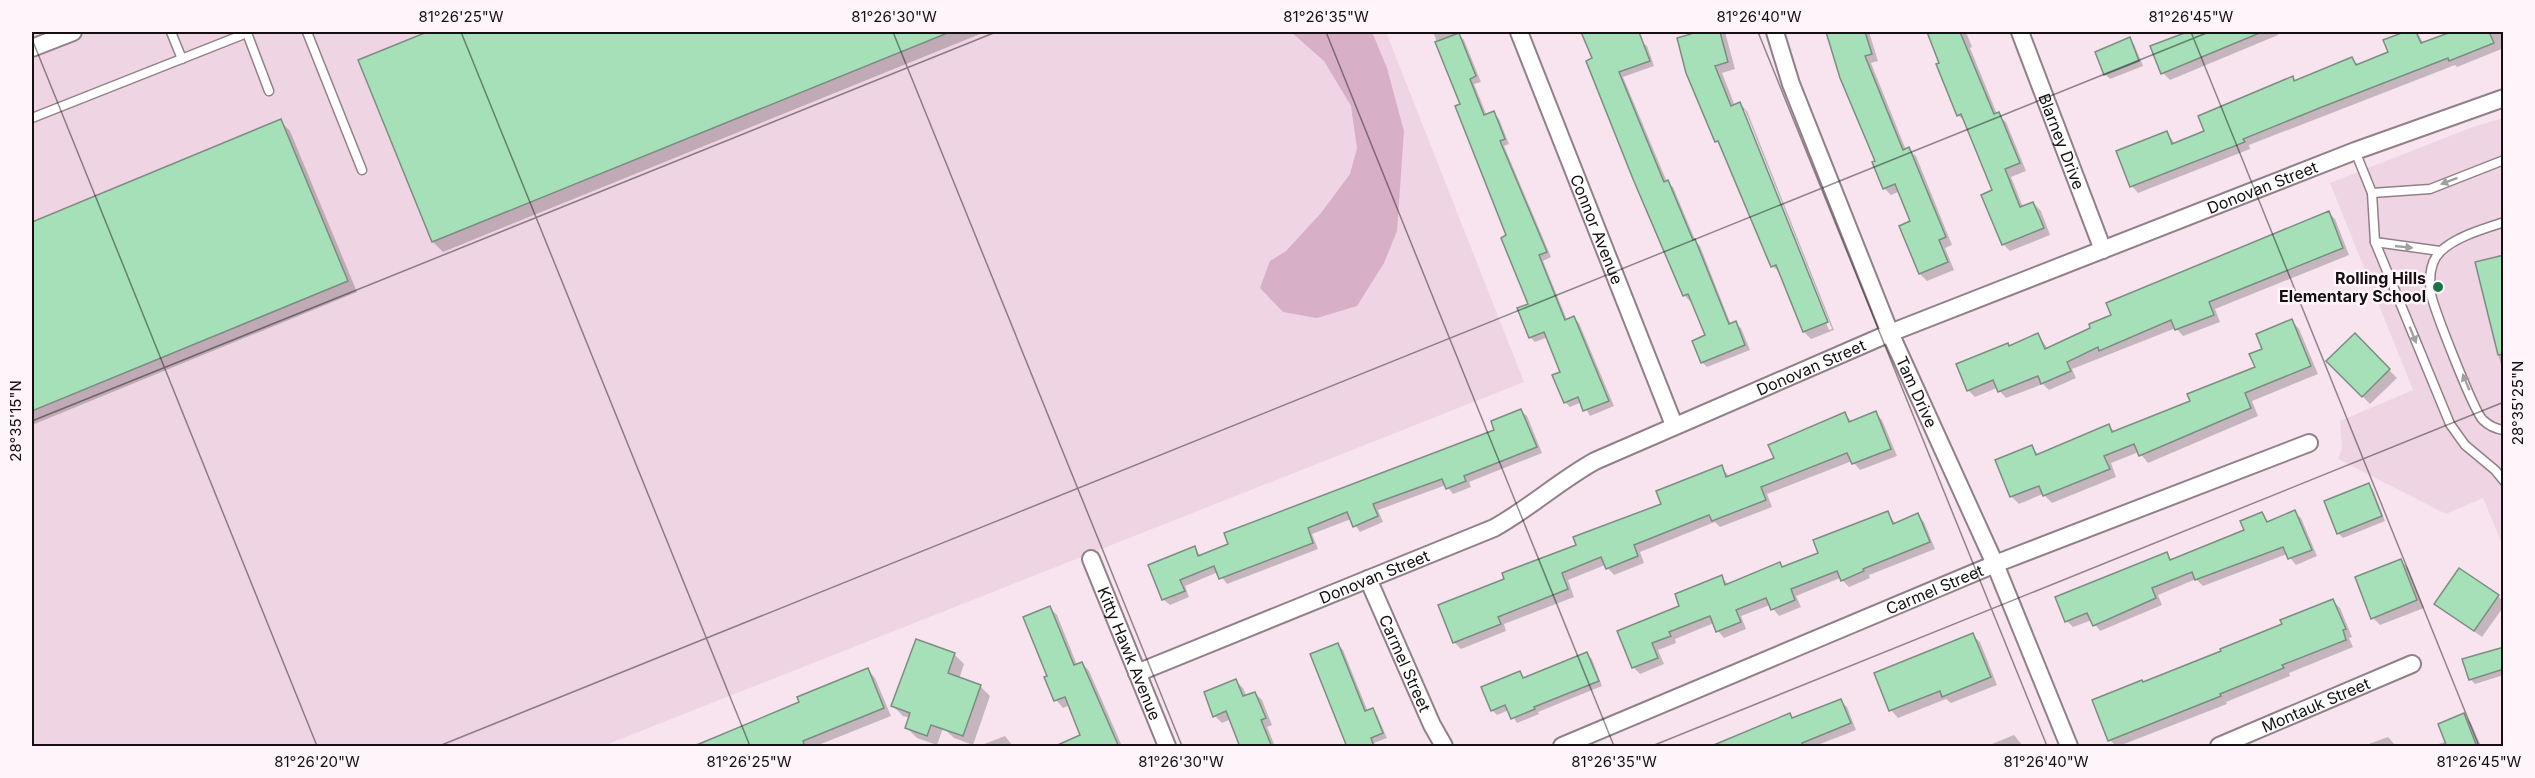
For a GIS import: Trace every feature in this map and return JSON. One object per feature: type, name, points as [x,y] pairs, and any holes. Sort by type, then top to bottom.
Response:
[{"type":"street","points":[[32,48],[73,32]]},
{"type":"street","name":"Connor Avenue","points":[[1519,32],[1674,425]]},
{"type":"street","name":"Tam Drive","points":[[1775,32],[1791,84],[1890,333],[1995,564],[2069,747]]},
{"type":"street","name":"Blarney Drive","points":[[2022,32],[2103,250]]},
{"type":"street","name":"Donovan Street","points":[[1137,673],[1494,528],[1518,514],[1563,479],[1595,461],[1890,333],[2355,151],[2504,98]]},
{"type":"street","name":"Carmel Street","points":[[1562,747],[1995,564],[2309,443]]},
{"type":"street","name":"Kitty Hawk Avenue","points":[[1091,560],[1167,747]]},
{"type":"street","name":"Carmel Street","points":[[1368,579],[1432,725],[1444,747]]},
{"type":"street","name":"Montauk Street","points":[[2219,747],[2412,664]]},
{"type":"lane","points":[[171,32],[182,59]]},
{"type":"lane","points":[[307,32],[362,170]]},
{"type":"lane","points":[[32,118],[247,33],[269,91]]},
{"type":"lane","points":[[2355,151],[2372,193],[2375,242],[2450,424],[2465,445],[2495,470],[2504,482]]},
{"type":"lane","points":[[2372,193],[2430,189],[2504,160]]},
{"type":"lane","points":[[2504,222],[2471,234],[2440,251],[2431,269],[2432,294],[2441,324],[2482,420],[2497,429],[2504,429]]},
{"type":"lane","points":[[2375,242],[2440,251]]},
{"type":"shaded area","points":[[32,32],[1386,32],[1524,382],[603,746],[32,746]]},
{"type":"shaded area","points":[[1291,32],[1372,32],[1387,68],[1404,131],[1397,231],[1384,263],[1357,306],[1317,318],[1283,312],[1260,288],[1270,261],[1286,251],[1321,213],[1350,174],[1357,148],[1351,106],[1324,61]]},
{"type":"shaded area","name":"Rolling Hills Elementary School","points":[[2503,118],[2503,546],[2483,498],[2446,514],[2338,459],[2342,448],[2340,421],[2413,390],[2330,183],[2470,128]]},
{"type":"building","points":[[427,32],[950,32],[432,242],[358,60]]},
{"type":"building","points":[[1581,32],[1639,32],[1650,61],[1619,72],[1664,182],[1668,180],[1693,240],[1695,239],[1729,324],[1736,321],[1745,345],[1701,363],[1692,341],[1705,335],[1688,294],[1683,296],[1633,179],[1586,61],[1592,58]]},
{"type":"building","points":[[1691,32],[1720,32],[1728,62],[1715,66],[1731,106],[1740,102],[1828,322],[1803,332],[1776,265],[1771,267],[1718,141],[1715,142],[1686,73],[1677,38],[1691,34]]},
{"type":"building","points":[[1826,32],[1865,32],[1872,54],[1865,56],[1903,150],[1909,147],[1946,237],[1939,240],[1948,262],[1919,274],[1899,226],[1910,221],[1895,184],[1883,189],[1872,162],[1875,161],[1840,78]]},
{"type":"building","points":[[1927,32],[1960,32],[1994,114],[1999,112],[2020,163],[2005,169],[2020,207],[2033,202],[2044,228],[2002,245],[1981,195],[1992,190],[1961,114],[1957,116],[1936,64],[1939,63]]},
{"type":"building","points":[[2187,32],[2262,32],[2161,74],[2150,46]]},
{"type":"building","points":[[2404,32],[2416,32],[2421,43],[2451,32],[2489,32],[2494,43],[2449,61],[2448,58],[2322,107],[2243,139],[2245,142],[2130,187],[2116,151],[2167,131],[2172,144],[2204,131],[2198,116],[2293,76],[2294,81],[2352,57],[2356,65],[2388,52],[2383,40]]},
{"type":"building","points":[[1459,33],[1476,76],[1470,79],[1484,115],[1494,111],[1505,139],[1500,141],[1547,252],[1539,255],[1565,320],[1574,316],[1609,401],[1583,411],[1578,397],[1564,403],[1552,375],[1560,372],[1544,332],[1529,338],[1517,308],[1528,304],[1501,238],[1506,235],[1455,106],[1460,104],[1435,42]]},
{"type":"building","points":[[2130,37],[2139,61],[2104,75],[2095,52]]},
{"type":"building","points":[[281,119],[348,281],[32,411],[32,222]]},
{"type":"building","points":[[2329,211],[2343,248],[2209,302],[2214,315],[2175,330],[2171,320],[2099,351],[2098,347],[2067,362],[2071,371],[2041,384],[2038,376],[1998,392],[1993,380],[1967,391],[1956,364],[2008,343],[2009,346],[2038,333],[2045,349],[2090,328],[2089,324],[2111,315],[2106,303]]},
{"type":"building","points":[[2504,255],[2504,354],[2498,355],[2475,262]]},
{"type":"building","points":[[2292,319],[2311,366],[2245,393],[2251,408],[2139,456],[2134,444],[2104,456],[2110,469],[2043,496],[2039,486],[2010,497],[1995,460],[2032,445],[2036,455],[2109,424],[2112,432],[2190,401],[2187,394],[2255,367],[2249,354],[2262,349],[2256,334]]},
{"type":"building","points":[[2355,333],[2390,369],[2362,397],[2326,361]]},
{"type":"building","points":[[1521,409],[1537,447],[1464,476],[1466,481],[1446,489],[1442,479],[1373,504],[1378,516],[1353,527],[1347,512],[1308,528],[1313,543],[1219,579],[1214,566],[1180,580],[1185,591],[1162,600],[1148,565],[1195,546],[1198,556],[1228,544],[1224,533],[1494,430],[1491,421]]},
{"type":"building","points":[[1876,411],[1891,449],[1852,464],[1847,453],[1761,487],[1766,500],[1712,521],[1709,515],[1634,545],[1638,556],[1606,569],[1601,557],[1562,573],[1568,589],[1498,617],[1501,624],[1453,643],[1438,605],[1504,579],[1502,573],[1576,545],[1573,537],[1661,504],[1656,491],[1722,465],[1726,477],[1774,458],[1768,445],[1845,412],[1849,422]]},
{"type":"building","points":[[2369,483],[2382,516],[2337,534],[2324,501]]},
{"type":"building","points":[[2295,510],[2312,550],[2288,559],[2283,547],[2195,580],[2192,572],[2152,588],[2156,598],[2093,626],[2087,613],[2065,622],[2055,597],[2167,552],[2170,560],[2244,530],[2240,521],[2262,512],[2267,522]]},
{"type":"building","points":[[1888,511],[1893,524],[1918,513],[1930,542],[1863,569],[1864,571],[1841,581],[1837,571],[1791,589],[1795,600],[1771,610],[1766,598],[1736,610],[1741,622],[1716,632],[1710,616],[1669,632],[1671,636],[1652,643],[1658,658],[1632,668],[1617,631],[1679,606],[1675,594],[1722,575],[1725,585],[1780,562],[1782,567],[1818,553],[1813,540]]},
{"type":"building","points":[[2401,559],[2417,600],[2371,619],[2355,577]]},
{"type":"building","points":[[2459,568],[2499,595],[2474,631],[2434,604]]},
{"type":"building","points":[[2333,599],[2346,629],[2343,630],[2346,640],[2282,665],[2284,668],[2220,694],[2221,696],[2108,741],[2092,700],[2221,651],[2220,649],[2282,624],[2280,620]]},
{"type":"building","points":[[1050,606],[1074,665],[1082,662],[1119,747],[1053,747],[1080,735],[1065,697],[1054,701],[1044,677],[1047,676],[1023,617]]},
{"type":"building","points":[[1973,633],[1991,677],[1942,697],[1940,691],[1889,711],[1874,673]]},
{"type":"building","points":[[916,639],[955,653],[948,673],[981,685],[963,736],[931,725],[927,736],[905,728],[910,713],[891,706]]},
{"type":"building","points":[[1338,643],[1365,711],[1373,708],[1383,733],[1371,738],[1374,747],[1347,747],[1310,654]]},
{"type":"building","points":[[2504,647],[2504,669],[2469,680],[2462,659]]},
{"type":"building","points":[[1587,652],[1599,681],[1534,707],[1535,709],[1511,719],[1505,705],[1491,711],[1481,687],[1520,671],[1523,678]]},
{"type":"building","points":[[868,668],[884,708],[803,741],[805,747],[692,747],[799,702],[797,697]]},
{"type":"building","points":[[1236,679],[1243,696],[1255,692],[1266,718],[1261,720],[1272,747],[1240,747],[1226,711],[1213,717],[1204,692]]},
{"type":"building","points":[[1841,699],[1851,723],[1802,743],[1803,747],[1709,747],[1790,713],[1792,718]]},
{"type":"building","points":[[2464,713],[2477,747],[2447,747],[2438,724]]},
{"type":"place","name":"Rolling Hills Elementary School","points":[[2438,287]]}]
